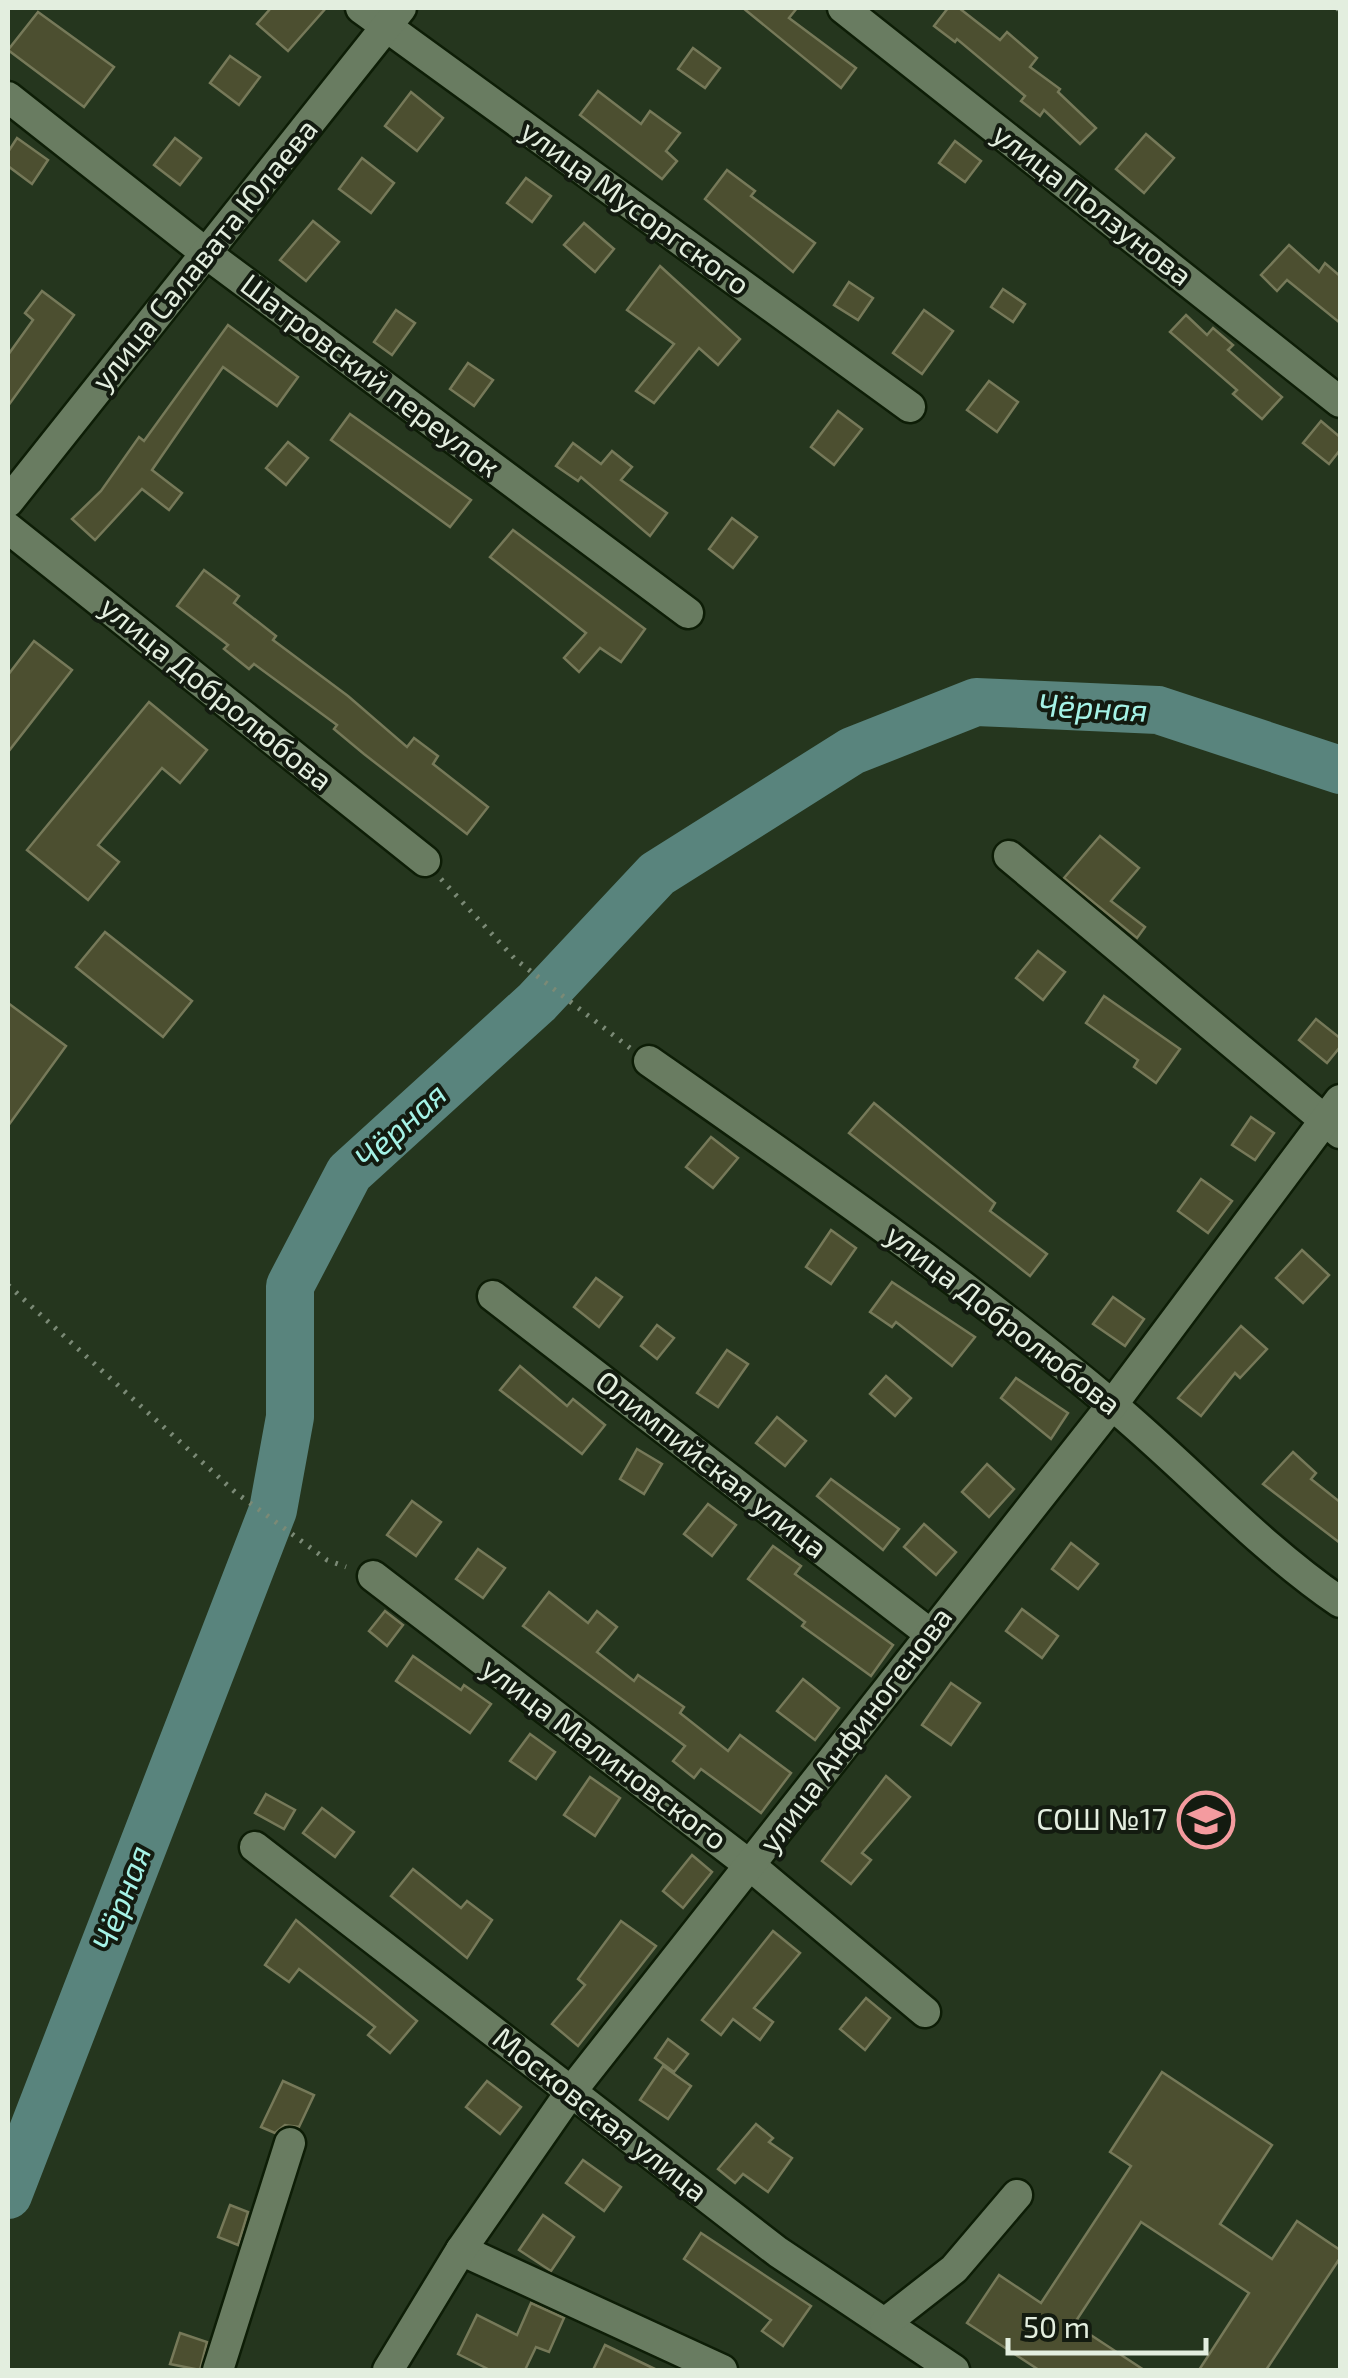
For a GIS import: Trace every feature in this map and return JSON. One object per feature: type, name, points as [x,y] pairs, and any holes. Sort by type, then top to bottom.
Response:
[{"type":"street","name":"улица Мусоргского","points":[[361,8],[394,17],[910,407]]},
{"type":"street","name":"улица Ползунова","points":[[843,8],[1340,402]]},
{"type":"street","name":"улица Салавата Юлаева","points":[[8,502],[394,17]]},
{"type":"street","name":"Шатровский переулок","points":[[8,97],[206,254],[688,614]]},
{"type":"street","name":"улица Добролюбова","points":[[8,528],[425,861]]},
{"type":"street","points":[[1010,856],[1335,1118]]},
{"type":"street","name":"улица Добролюбова","points":[[649,1060],[888,1228],[1112,1405],[1296,1571],[1340,1602]]},
{"type":"street","name":"улица Анфиногенова","points":[[388,2370],[461,2250],[570,2092],[752,1867],[929,1634],[1335,1118]]},
{"type":"street","name":"Олимпийская улица","points":[[493,1296],[929,1634]]},
{"type":"street","name":"улица Малиновского","points":[[373,1576],[752,1867],[925,2012]]},
{"type":"street","name":"Московская улица","points":[[254,1847],[778,2252],[954,2370]]},
{"type":"street","points":[[218,2370],[290,2143]]},
{"type":"street","points":[[886,2323],[954,2269],[1016,2195]]},
{"type":"street","points":[[461,2250],[722,2370]]},
{"type":"path","points":[[425,861],[515,959],[599,1028]]},
{"type":"path","points":[[8,1285],[235,1492],[327,1560]]},
{"type":"building","points":[[271,8],[326,8],[288,51],[257,24]]},
{"type":"building","points":[[743,8],[797,8],[789,18],[856,68],[841,88]]},
{"type":"building","points":[[948,8],[959,8],[1000,40],[1007,32],[1037,58],[1030,67],[1060,89],[1058,92],[1096,128],[1080,144],[1044,110],[1040,116],[1021,101],[1025,96],[957,39],[955,42],[934,26]]},
{"type":"building","points":[[38,12],[114,67],[84,107],[8,50]]},
{"type":"building","points":[[693,48],[720,68],[705,88],[678,69]]},
{"type":"building","points":[[230,56],[260,77],[239,105],[210,83]]},
{"type":"building","points":[[598,91],[641,124],[650,111],[680,133],[666,151],[677,161],[662,179],[580,115]]},
{"type":"building","points":[[411,92],[443,118],[417,151],[385,126]]},
{"type":"building","points":[[1146,134],[1174,158],[1144,193],[1116,169]]},
{"type":"building","points":[[17,138],[48,160],[32,184],[8,166],[8,152]]},
{"type":"building","points":[[175,138],[201,158],[180,185],[154,165]]},
{"type":"building","points":[[955,141],[981,161],[965,182],[939,163]]},
{"type":"building","points":[[362,158],[394,183],[371,213],[339,189]]},
{"type":"building","points":[[727,170],[755,191],[751,196],[815,243],[793,272],[705,199]]},
{"type":"building","points":[[526,178],[551,196],[532,222],[507,203]]},
{"type":"building","points":[[313,221],[339,242],[306,281],[280,260]]},
{"type":"building","points":[[584,223],[614,249],[595,272],[564,245]]},
{"type":"building","points":[[1289,245],[1319,272],[1325,263],[1340,276],[1340,323],[1287,280],[1277,291],[1261,275]]},
{"type":"building","points":[[660,266],[740,339],[718,365],[699,348],[654,403],[636,391],[674,344],[627,310]]},
{"type":"building","points":[[849,282],[873,298],[858,320],[834,305]]},
{"type":"building","points":[[1003,289],[1025,304],[1013,322],[991,307]]},
{"type":"building","points":[[42,291],[74,315],[8,406],[8,355],[33,320],[25,313]]},
{"type":"building","points":[[396,310],[415,323],[392,355],[374,342]]},
{"type":"building","points":[[924,310],[953,331],[922,374],[893,353]]},
{"type":"building","points":[[1186,315],[1207,335],[1213,328],[1233,345],[1228,350],[1282,397],[1262,419],[1233,394],[1237,390],[1170,332]]},
{"type":"building","points":[[228,325],[298,377],[277,406],[223,367],[152,470],[182,493],[169,510],[142,489],[95,540],[72,519],[101,491],[139,437],[144,441]]},
{"type":"building","points":[[468,363],[493,380],[474,406],[450,389]]},
{"type":"building","points":[[989,381],[1018,402],[997,432],[967,410]]},
{"type":"building","points":[[838,411],[862,429],[834,465],[811,447]]},
{"type":"building","points":[[350,414],[471,500],[450,527],[331,440]]},
{"type":"building","points":[[1321,421],[1340,437],[1340,450],[1329,464],[1303,443]]},
{"type":"building","points":[[288,442],[308,458],[286,485],[266,468]]},
{"type":"building","points":[[573,443],[601,464],[612,451],[632,467],[621,480],[667,513],[650,536],[581,477],[578,481],[556,466]]},
{"type":"building","points":[[732,518],[757,537],[733,568],[709,549]]},
{"type":"building","points":[[513,530],[645,629],[621,662],[600,648],[579,672],[564,658],[586,633],[490,557]]},
{"type":"building","points":[[204,570],[239,596],[234,603],[276,636],[273,640],[348,696],[407,747],[414,738],[438,756],[433,764],[488,807],[467,834],[334,729],[337,725],[254,664],[249,669],[224,649],[228,645],[177,606]]},
{"type":"building","points":[[34,641],[72,670],[8,752],[8,675]]},
{"type":"building","points":[[149,702],[207,750],[180,783],[162,768],[98,845],[119,862],[88,900],[27,850]]},
{"type":"building","points":[[1100,836],[1139,868],[1111,901],[1145,927],[1137,938],[1064,878]]},
{"type":"building","points":[[105,932],[192,1001],[163,1037],[76,967]]},
{"type":"building","points":[[1038,951],[1065,972],[1043,1000],[1016,978]]},
{"type":"building","points":[[1104,996],[1180,1049],[1156,1083],[1134,1067],[1138,1060],[1086,1023]]},
{"type":"building","points":[[8,1003],[66,1046],[8,1126]]},
{"type":"building","points":[[1316,1019],[1340,1038],[1340,1047],[1327,1063],[1299,1040]]},
{"type":"building","points":[[874,1103],[995,1203],[990,1211],[1047,1254],[1030,1276],[849,1133]]},
{"type":"building","points":[[1251,1117],[1274,1133],[1255,1160],[1232,1145]]},
{"type":"building","points":[[711,1137],[738,1158],[713,1188],[686,1167]]},
{"type":"building","points":[[1201,1179],[1232,1201],[1208,1233],[1178,1211]]},
{"type":"building","points":[[831,1230],[856,1248],[831,1284],[806,1267]]},
{"type":"building","points":[[1302,1250],[1329,1275],[1303,1303],[1276,1278]]},
{"type":"building","points":[[596,1278],[622,1297],[599,1327],[574,1307]]},
{"type":"building","points":[[892,1282],[975,1337],[952,1366],[896,1322],[892,1327],[870,1312]]},
{"type":"building","points":[[1113,1297],[1144,1319],[1125,1346],[1093,1324]]},
{"type":"building","points":[[657,1325],[674,1338],[657,1359],[641,1346]]},
{"type":"building","points":[[1241,1326],[1267,1349],[1240,1378],[1235,1373],[1201,1416],[1178,1398]]},
{"type":"building","points":[[727,1350],[748,1364],[718,1407],[697,1393]]},
{"type":"building","points":[[520,1366],[567,1406],[573,1399],[605,1425],[582,1454],[500,1390]]},
{"type":"building","points":[[886,1376],[911,1398],[895,1416],[870,1394]]},
{"type":"building","points":[[1016,1378],[1068,1413],[1051,1439],[1001,1398]]},
{"type":"building","points":[[777,1417],[806,1441],[785,1466],[756,1443]]},
{"type":"building","points":[[637,1449],[662,1464],[644,1494],[620,1479]]},
{"type":"building","points":[[1293,1452],[1316,1473],[1311,1479],[1340,1502],[1340,1543],[1263,1484]]},
{"type":"building","points":[[987,1464],[1014,1489],[989,1517],[962,1492]]},
{"type":"building","points":[[831,1479],[899,1529],[883,1550],[817,1496]]},
{"type":"building","points":[[412,1501],[441,1522],[416,1556],[387,1535]]},
{"type":"building","points":[[708,1504],[736,1525],[712,1556],[684,1534]]},
{"type":"building","points":[[924,1524],[956,1552],[936,1575],[904,1547]]},
{"type":"building","points":[[1071,1543],[1098,1564],[1078,1589],[1052,1569]]},
{"type":"building","points":[[773,1546],[801,1566],[795,1574],[893,1645],[871,1676],[802,1626],[805,1622],[748,1579]]},
{"type":"building","points":[[478,1549],[505,1568],[483,1598],[456,1579]]},
{"type":"building","points":[[549,1592],[588,1623],[597,1611],[617,1627],[597,1652],[634,1681],[638,1675],[684,1707],[680,1713],[728,1751],[740,1735],[791,1773],[761,1813],[701,1769],[694,1778],[673,1761],[685,1746],[523,1626]]},
{"type":"building","points":[[1022,1609],[1058,1636],[1042,1658],[1006,1631]]},
{"type":"building","points":[[385,1611],[403,1625],[387,1646],[369,1631]]},
{"type":"building","points":[[413,1656],[461,1690],[464,1685],[491,1704],[470,1733],[396,1681]]},
{"type":"building","points":[[803,1679],[839,1708],[815,1740],[777,1711]]},
{"type":"building","points":[[951,1683],[980,1703],[951,1745],[922,1725]]},
{"type":"building","points":[[530,1734],[555,1752],[536,1779],[510,1761]]},
{"type":"building","points":[[886,1776],[910,1797],[862,1853],[871,1860],[851,1884],[822,1861]]},
{"type":"building","points":[[590,1777],[620,1798],[595,1836],[564,1815]]},
{"type":"building","points":[[266,1794],[295,1810],[284,1829],[255,1813]]},
{"type":"building","points":[[322,1808],[354,1832],[335,1857],[303,1833]]},
{"type":"building","points":[[692,1855],[712,1872],[683,1908],[663,1891]]},
{"type":"building","points":[[413,1869],[461,1908],[467,1901],[492,1920],[467,1958],[391,1896]]},
{"type":"building","points":[[296,1920],[417,2021],[390,2053],[368,2035],[375,2027],[299,1969],[289,1982],[265,1965]]},
{"type":"building","points":[[621,1921],[656,1946],[578,2046],[552,2024],[585,1985],[578,1979]]},
{"type":"building","points":[[773,1931],[800,1953],[754,2008],[773,2022],[760,2040],[733,2019],[721,2035],[702,2020]]},
{"type":"building","points":[[866,1998],[890,2018],[865,2050],[840,2029]]},
{"type":"building","points":[[668,2039],[688,2054],[674,2072],[655,2058]]},
{"type":"building","points":[[663,2066],[691,2086],[668,2119],[640,2100]]},
{"type":"building","points":[[1162,2072],[1272,2145],[1220,2224],[1272,2259],[1297,2221],[1340,2250],[1340,2258],[1266,2370],[1199,2370],[1249,2293],[1141,2222],[1074,2324],[1144,2370],[1039,2370],[967,2323],[999,2275],[1041,2303],[1131,2166],[1110,2152]]},
{"type":"building","points":[[283,2081],[314,2095],[299,2127],[285,2125],[275,2133],[261,2127]]},
{"type":"building","points":[[487,2081],[521,2107],[500,2134],[466,2107]]},
{"type":"building","points":[[756,2124],[773,2138],[769,2142],[792,2158],[768,2192],[743,2174],[735,2183],[718,2169]]},
{"type":"building","points":[[583,2160],[621,2187],[604,2211],[566,2183]]},
{"type":"building","points":[[230,2205],[248,2212],[238,2245],[218,2237]]},
{"type":"building","points":[[543,2215],[574,2237],[551,2271],[519,2250]]},
{"type":"building","points":[[701,2233],[811,2306],[783,2346],[762,2331],[771,2320],[684,2259]]},
{"type":"building","points":[[531,2303],[564,2318],[549,2352],[536,2347],[525,2370],[490,2370],[458,2354],[477,2315],[517,2335]]},
{"type":"building","points":[[180,2333],[207,2342],[200,2370],[170,2364]]},
{"type":"building","points":[[605,2345],[657,2370],[593,2370]]},
{"type":"waterway","name":"Чёрная","points":[[8,2195],[273,1510],[290,1417],[290,1286],[349,1173],[537,1002],[657,874],[852,751],[976,702],[1158,710],[1340,770]]},
{"type":"place","name":"СОШ №17","points":[[1206,1820]]}]
